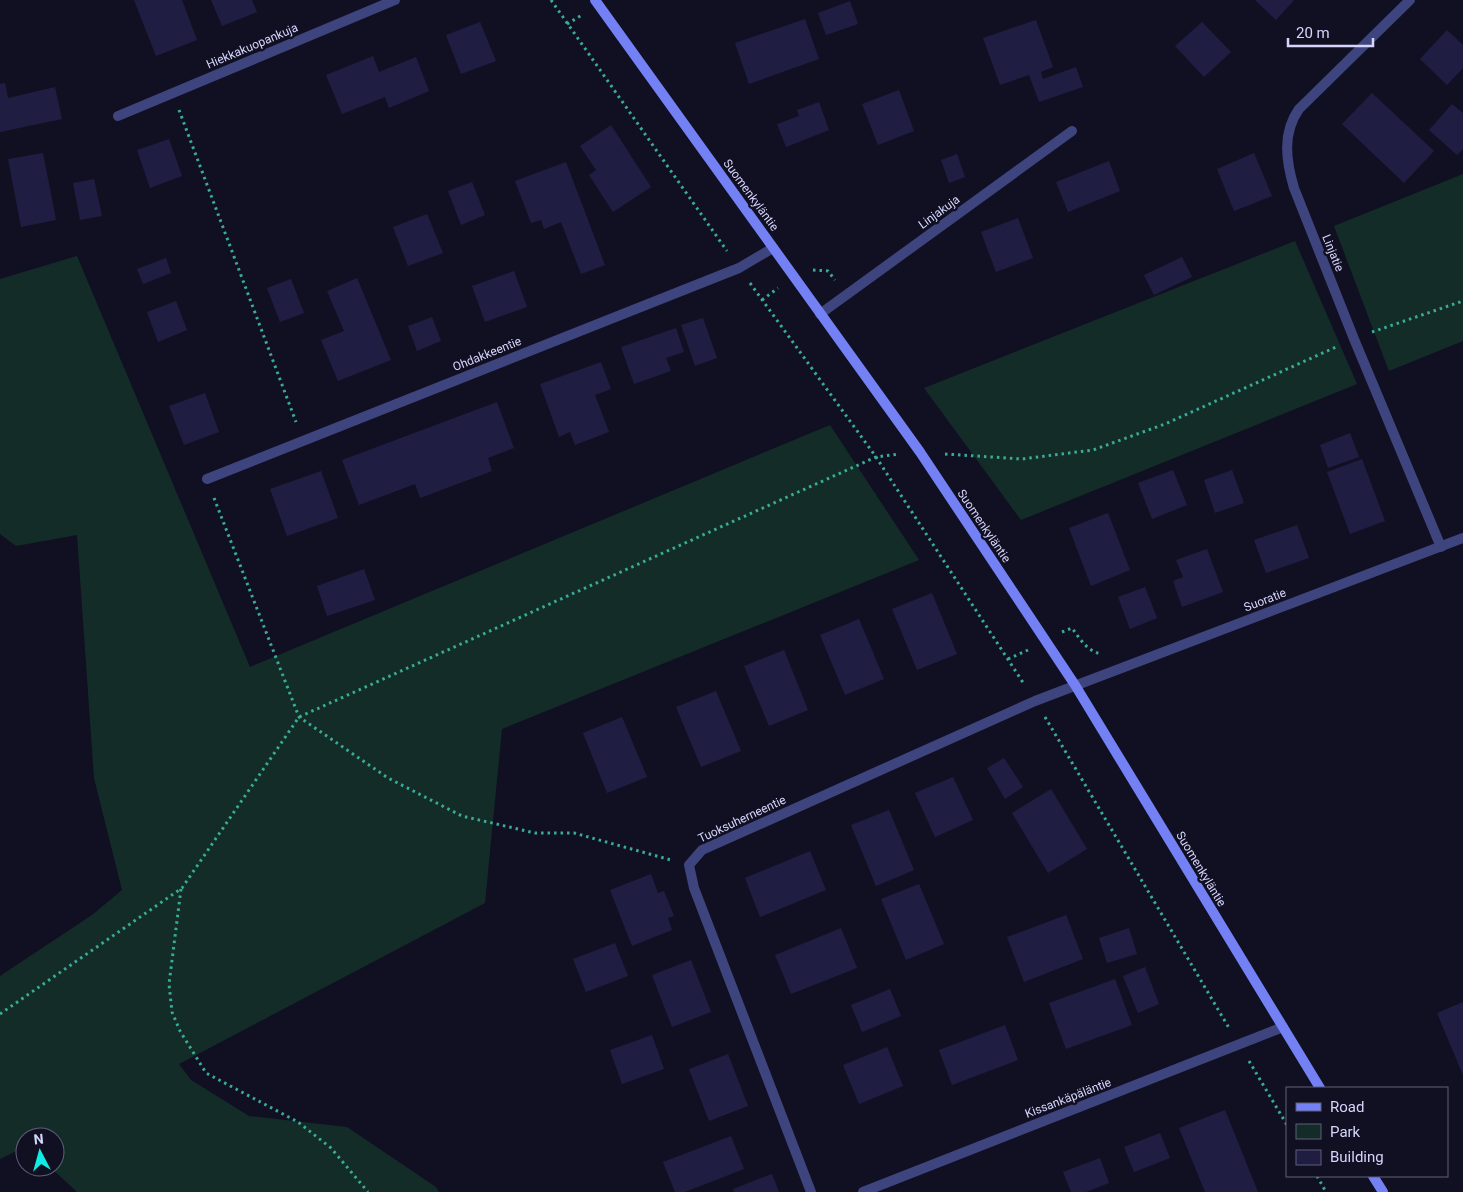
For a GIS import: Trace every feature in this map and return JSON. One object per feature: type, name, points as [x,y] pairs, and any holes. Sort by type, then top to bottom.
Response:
[{"type":"street","name":"Hiekkakuopankuja","points":[[118,116],[395,0]]},
{"type":"street","name":"Suomenkyläntie","points":[[595,0],[920,452],[1075,685],[1319,1087]]},
{"type":"street","name":"Linjatie","points":[[1410,0],[1292,119],[1288,131],[1288,167],[1294,188],[1354,339],[1441,547]]},
{"type":"street","name":"Linjakuja","points":[[820,314],[1072,131]]},
{"type":"street","name":"Ohdakkeentie","points":[[207,479],[739,268],[774,248]]},
{"type":"street","name":"Suoratie","points":[[1075,685],[1463,538]]},
{"type":"street","name":"Tuoksuherneentie","points":[[689,865],[702,850],[1035,701],[1075,685]]},
{"type":"street","points":[[689,865],[694,888],[811,1192]]},
{"type":"street","name":"Kissankäpäläntie","points":[[863,1192],[1283,1027]]},
{"type":"street","points":[[1374,1177],[1383,1192]]},
{"type":"path","points":[[551,0],[739,268],[876,456],[1035,701],[1286,1123]]},
{"type":"path","points":[[173,93],[303,441]]},
{"type":"path","points":[[0,1014],[182,888],[299,717],[876,456],[920,452],[1022,459],[1093,450],[1165,424],[1354,339],[1463,301]]},
{"type":"path","points":[[207,479],[299,717],[388,778],[462,816],[535,833],[574,833],[689,865]]},
{"type":"path","points":[[182,888],[168,984],[172,1012],[180,1031],[206,1073],[298,1122],[330,1148],[368,1192]]},
{"type":"path","points":[[1318,1177],[1326,1192]]},
{"type":"green space","points":[[1463,174],[1463,341],[1389,371],[1334,226]]},
{"type":"green space","points":[[1295,241],[1357,384],[1021,520],[924,388]]},
{"type":"green space","points":[[77,256],[250,667],[830,425],[919,560],[502,729],[485,903],[179,1064],[191,1080],[249,1116],[347,1127],[436,1187],[439,1192],[77,1192],[61,1177],[65,1177],[65,1127],[15,1127],[15,1152],[0,1159],[0,976],[92,915],[122,890],[94,778],[77,535],[16,546],[0,534],[0,279]]},
{"type":"building","points":[[134,0],[182,0],[197,40],[156,56]]},
{"type":"building","points":[[211,0],[252,0],[257,12],[222,26]]},
{"type":"building","points":[[1255,0],[1294,0],[1276,20]]},
{"type":"building","points":[[850,1],[858,24],[826,35],[818,13]]},
{"type":"building","points":[[805,19],[819,59],[749,84],[735,43]]},
{"type":"building","points":[[1036,20],[1053,67],[1041,72],[1043,79],[1076,67],[1083,87],[1039,102],[1029,75],[1000,85],[983,38]]},
{"type":"building","points":[[480,22],[496,61],[461,74],[446,35]]},
{"type":"building","points":[[1202,22],[1231,52],[1204,77],[1175,46]]},
{"type":"building","points":[[1447,30],[1463,45],[1463,68],[1447,85],[1420,59]]},
{"type":"building","points":[[373,56],[379,72],[416,57],[429,91],[389,108],[385,97],[342,114],[326,75]]},
{"type":"building","points":[[5,83],[8,98],[55,87],[62,119],[0,132],[0,84]]},
{"type":"building","points":[[899,90],[914,131],[878,145],[862,104]]},
{"type":"building","points":[[1372,93],[1434,151],[1404,183],[1342,124]]},
{"type":"building","points":[[819,102],[829,130],[786,147],[777,124],[799,116],[797,110]]},
{"type":"building","points":[[1452,104],[1463,113],[1463,149],[1457,155],[1429,130]]},
{"type":"building","points":[[611,125],[651,187],[613,212],[589,175],[596,170],[580,146]]},
{"type":"building","points":[[169,139],[182,176],[150,188],[137,150]]},
{"type":"building","points":[[43,153],[56,220],[21,227],[8,159]]},
{"type":"building","points":[[1254,153],[1272,196],[1234,211],[1217,169]]},
{"type":"building","points":[[957,154],[965,177],[949,183],[941,160]]},
{"type":"building","points":[[1109,161],[1120,191],[1068,212],[1056,182]]},
{"type":"building","points":[[566,162],[605,265],[581,274],[561,222],[544,229],[541,220],[531,223],[515,181]]},
{"type":"building","points":[[94,179],[102,216],[80,220],[73,183]]},
{"type":"building","points":[[472,182],[485,215],[461,225],[448,191]]},
{"type":"building","points":[[427,214],[443,253],[408,266],[393,227]]},
{"type":"building","points":[[1018,218],[1033,258],[996,272],[981,232]]},
{"type":"building","points":[[1182,257],[1192,277],[1154,295],[1144,275]]},
{"type":"building","points":[[166,258],[171,273],[143,284],[137,269]]},
{"type":"building","points":[[514,271],[527,307],[485,322],[472,286]]},
{"type":"building","points":[[357,278],[391,360],[338,381],[321,340],[344,331],[327,291]]},
{"type":"building","points":[[291,279],[304,313],[280,322],[267,288]]},
{"type":"building","points":[[176,301],[187,330],[158,342],[147,312]]},
{"type":"building","points":[[432,317],[441,341],[417,351],[408,326]]},
{"type":"building","points":[[703,318],[717,358],[695,366],[681,325]]},
{"type":"building","points":[[676,328],[684,352],[666,358],[671,371],[634,384],[621,347]]},
{"type":"building","points":[[601,362],[611,389],[595,395],[609,432],[575,445],[570,432],[559,437],[540,384]]},
{"type":"building","points":[[205,393],[219,432],[184,445],[169,406]]},
{"type":"building","points":[[497,402],[514,448],[488,458],[492,471],[420,498],[415,484],[359,505],[342,460]]},
{"type":"building","points":[[1350,433],[1359,457],[1328,468],[1320,445]]},
{"type":"building","points":[[1362,459],[1385,521],[1350,534],[1327,472]]},
{"type":"building","points":[[1173,470],[1187,505],[1152,519],[1138,483]]},
{"type":"building","points":[[1232,470],[1244,503],[1215,513],[1204,480]]},
{"type":"building","points":[[321,471],[338,518],[287,536],[270,489]]},
{"type":"building","points":[[1108,513],[1130,570],[1091,586],[1069,528]]},
{"type":"building","points":[[1297,525],[1309,558],[1266,573],[1254,540]]},
{"type":"building","points":[[1207,549],[1223,592],[1182,607],[1173,581],[1183,577],[1176,560]]},
{"type":"building","points":[[364,569],[375,600],[327,616],[317,586]]},
{"type":"building","points":[[1145,587],[1157,618],[1130,629],[1118,597]]},
{"type":"building","points":[[932,593],[957,654],[917,670],[892,609]]},
{"type":"building","points":[[859,619],[884,679],[845,695],[820,635]]},
{"type":"building","points":[[784,650],[808,710],[769,726],[744,666]]},
{"type":"building","points":[[716,691],[741,751],[701,767],[676,707]]},
{"type":"building","points":[[622,717],[647,777],[607,793],[583,733]]},
{"type":"building","points":[[1004,758],[1023,787],[1005,799],[987,768]]},
{"type":"building","points":[[953,777],[973,820],[935,837],[915,793]]},
{"type":"building","points":[[1051,789],[1087,849],[1048,873],[1012,813]]},
{"type":"building","points":[[889,810],[914,870],[876,886],[851,825]]},
{"type":"building","points":[[810,851],[826,890],[760,917],[745,878]]},
{"type":"building","points":[[651,874],[658,893],[664,891],[674,916],[668,918],[672,930],[632,946],[610,890]]},
{"type":"building","points":[[919,884],[944,944],[906,960],[881,899]]},
{"type":"building","points":[[1066,915],[1083,959],[1024,982],[1007,937]]},
{"type":"building","points":[[841,928],[857,968],[791,994],[775,955]]},
{"type":"building","points":[[1129,928],[1137,954],[1107,963],[1099,938]]},
{"type":"building","points":[[615,943],[628,976],[586,992],[573,959]]},
{"type":"building","points":[[691,960],[711,1012],[672,1027],[652,975]]},
{"type":"building","points":[[1145,967],[1159,1004],[1138,1013],[1123,976]]},
{"type":"building","points":[[1115,979],[1132,1025],[1066,1049],[1049,1003]]},
{"type":"building","points":[[890,989],[901,1016],[862,1032],[851,1005]]},
{"type":"building","points":[[1463,1002],[1463,1075],[1437,1013]]},
{"type":"building","points":[[1005,1025],[1018,1060],[952,1085],[939,1050]]},
{"type":"building","points":[[652,1035],[664,1069],[622,1084],[610,1050]]},
{"type":"building","points":[[887,1047],[903,1086],[859,1104],[843,1065]]},
{"type":"building","points":[[728,1054],[748,1106],[709,1121],[689,1069]]},
{"type":"building","points":[[1225,1110],[1258,1192],[1205,1192],[1179,1128]]},
{"type":"building","points":[[1160,1133],[1170,1158],[1134,1172],[1124,1147]]},
{"type":"building","points":[[731,1136],[744,1169],[685,1192],[675,1192],[663,1162]]},
{"type":"building","points":[[1100,1158],[1109,1183],[1086,1192],[1071,1192],[1063,1172]]},
{"type":"building","points":[[772,1174],[779,1192],[734,1192],[733,1189]]}]
